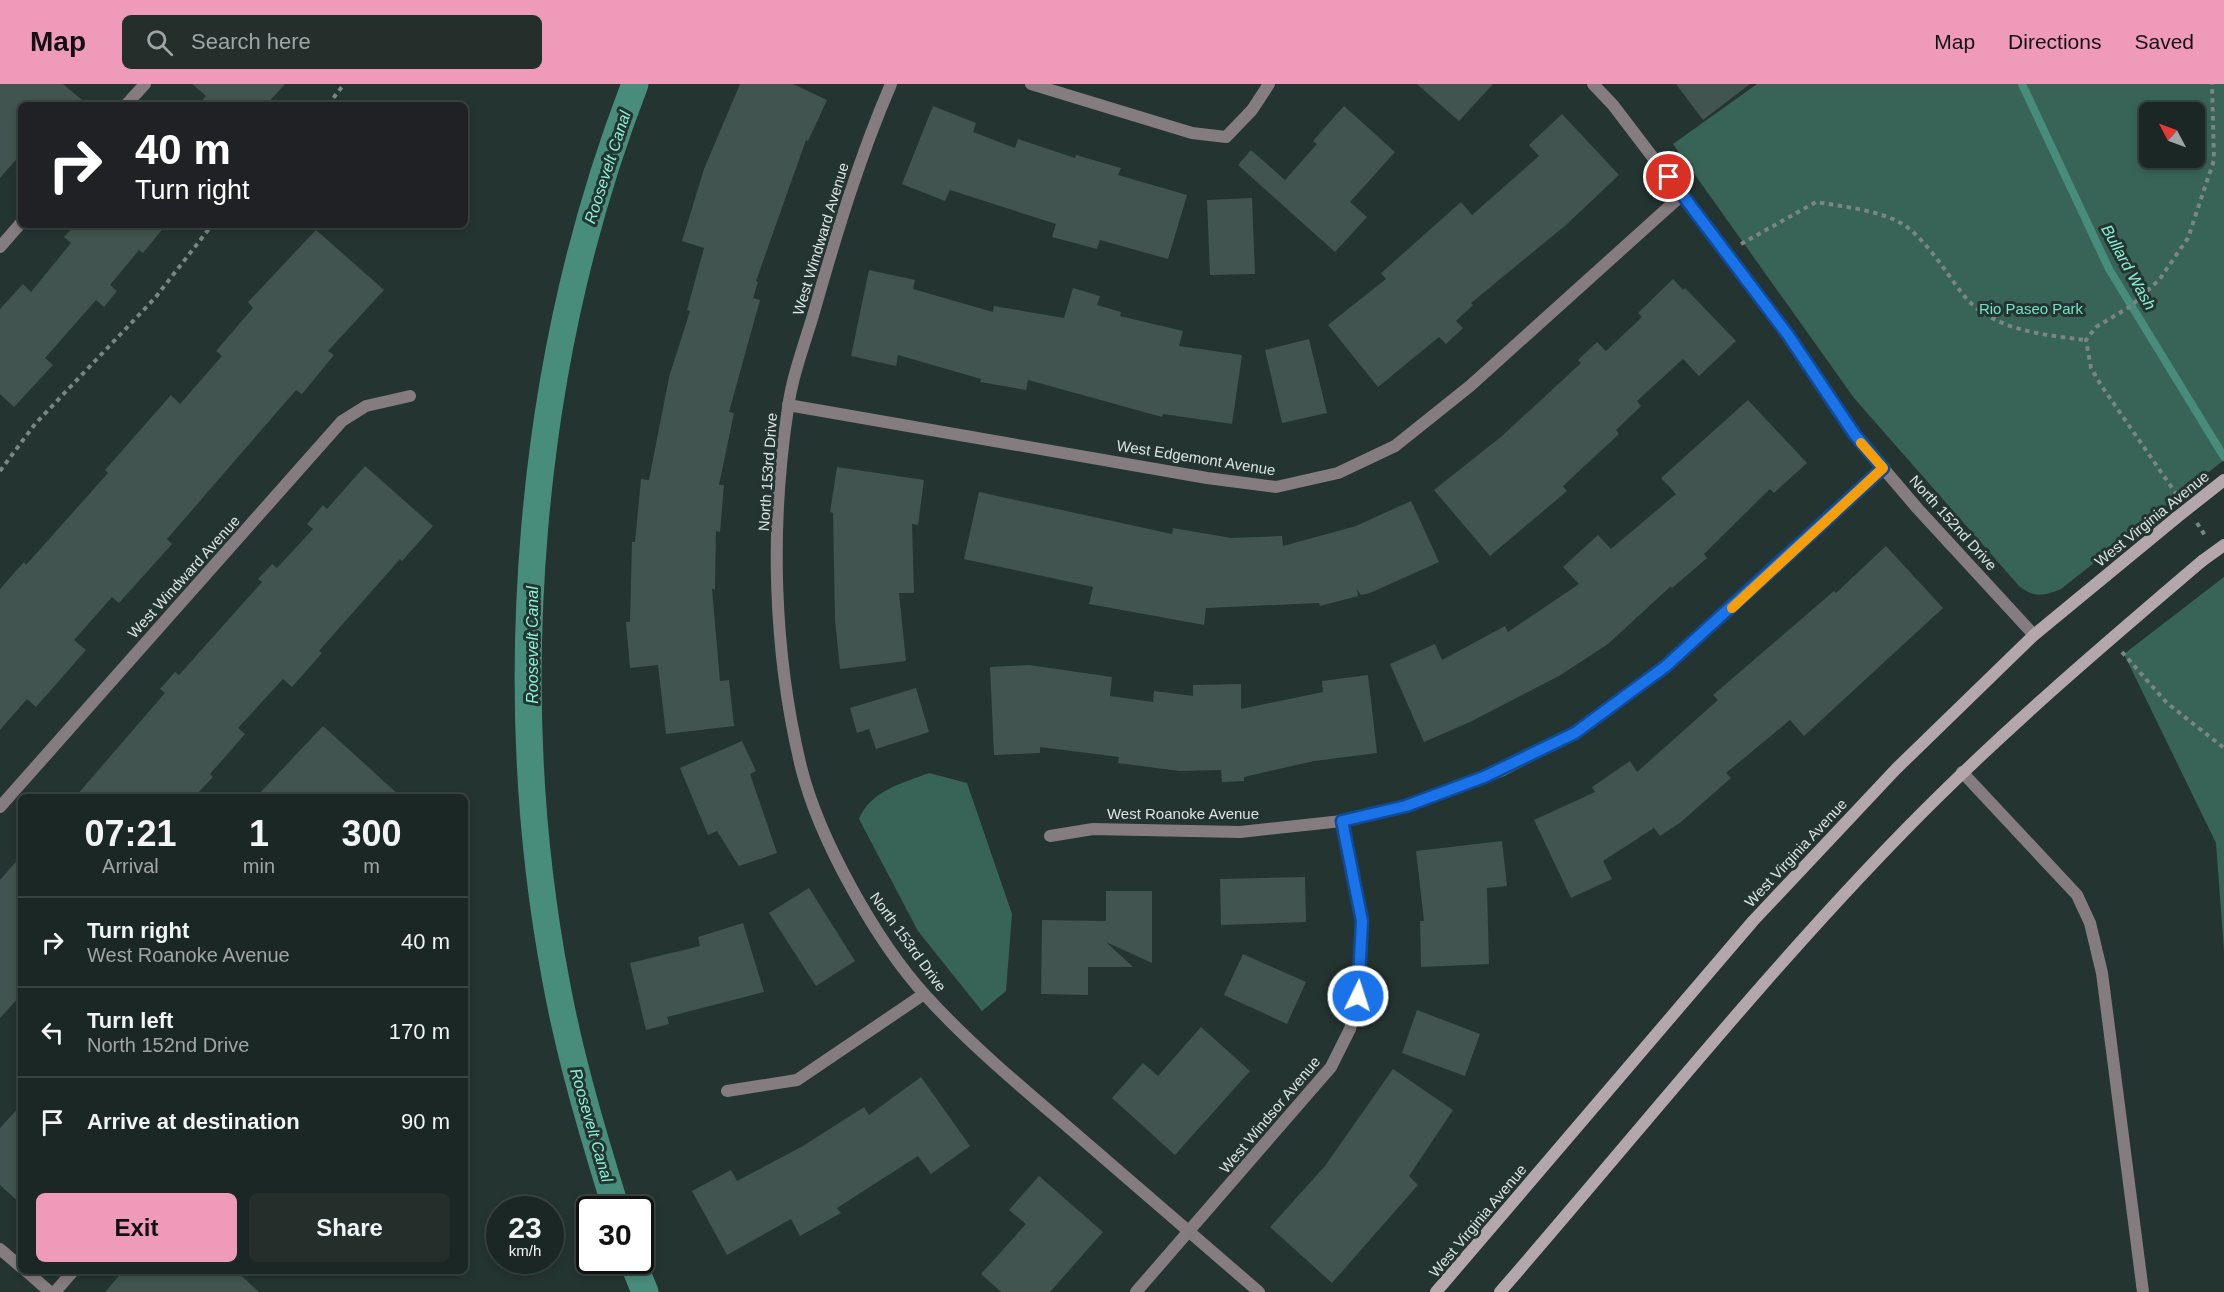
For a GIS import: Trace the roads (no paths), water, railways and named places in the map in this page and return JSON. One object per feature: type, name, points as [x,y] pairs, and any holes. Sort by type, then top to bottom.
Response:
[{"type":"main road","name":"West Virginia Avenue","points":[[1436,1292],[1753,921],[1896,769],[2034,635],[2224,480]]},
{"type":"main road","points":[[1500,1292],[1787,958],[1962,772],[2111,639],[2224,545]]},
{"type":"street","points":[[129,102],[145,84]]},
{"type":"street","name":"West Windward Avenue","points":[[788,405],[834,242],[868,136],[891,84]]},
{"type":"street","points":[[1031,84],[1192,133],[1226,137],[1252,110],[1269,84]]},
{"type":"street","name":"North 152nd Drive","points":[[1593,84],[1613,105],[1728,254],[1788,335],[1855,435],[2034,635]]},
{"type":"street","name":"West Edgemont Avenue","points":[[788,405],[1207,478],[1276,487],[1338,473],[1395,446],[1470,386],[1683,195]]},
{"type":"street","points":[[0,247],[18,226]]},
{"type":"street","name":"West Windward Avenue","points":[[0,807],[342,421],[366,406],[410,396]]},
{"type":"street","name":"North 153rd Drive","points":[[788,405],[777,513],[778,588],[786,682],[802,769],[828,840],[863,910],[924,994],[982,1052],[1259,1292]]},
{"type":"street","name":"West Roanoke Avenue","points":[[1050,836],[1093,829],[1240,832],[1342,821],[1406,806],[1503,770],[1575,733],[1666,666],[1883,468]]},
{"type":"street","points":[[1962,772],[2077,895],[2090,923],[2102,973],[2143,1292]]},
{"type":"street","name":"West Windsor Avenue","points":[[1136,1292],[1190,1233],[1332,1067],[1350,1029],[1358,996],[1362,921],[1342,821]]},
{"type":"street","points":[[727,1091],[796,1080],[924,994]]},
{"type":"street","points":[[0,1249],[18,1264]]},
{"type":"street","points":[[30,1274],[50,1292]]},
{"type":"street","points":[[55,1292],[71,1274]]},
{"type":"waterway","name":"Roosevelt Canal","points":[[612,1196],[575,1067],[562,1010],[539,870],[530,757],[529,642],[535,527],[548,412],[570,300],[599,190],[635,84]]},
{"type":"waterway","name":"Bullard Wash","points":[[2022,84],[2109,269],[2224,457]]},
{"type":"waterway","name":"Roosevelt Canal","points":[[638,1274],[645,1292]]},
{"type":"park label","name":"Rio Paseo Park","points":[[2031,309]]}]
